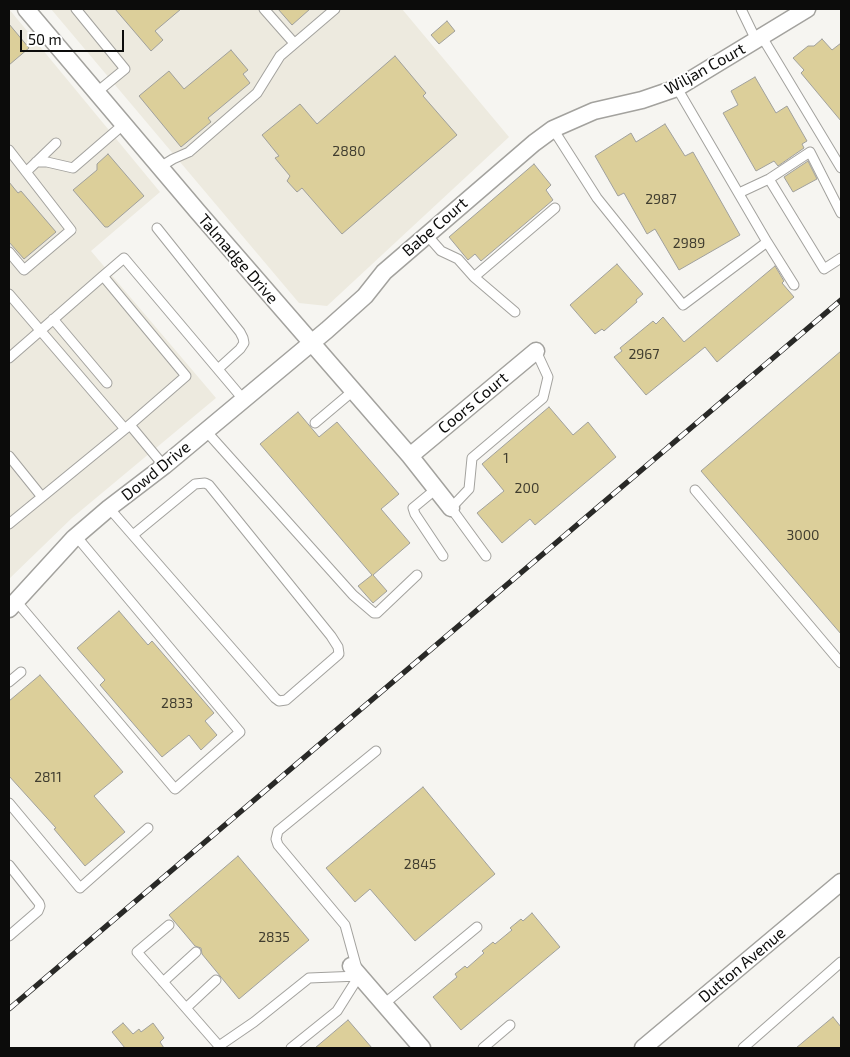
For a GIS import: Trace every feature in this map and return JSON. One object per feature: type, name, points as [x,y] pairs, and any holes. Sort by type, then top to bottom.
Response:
[{"type":"street","name":"Talmadge Drive","points":[[26,9],[410,456],[451,508]]},
{"type":"street","name":"Wiljan Court","points":[[560,126],[594,111],[642,100],[677,88],[807,9]]},
{"type":"street","name":"Babe Court","points":[[312,342],[365,296],[384,272],[426,234],[527,149],[560,126]]},
{"type":"street","name":"Dowd Drive","points":[[13,605],[76,536],[164,466],[312,342]]},
{"type":"street","name":"Coors Court","points":[[410,456],[536,351]]},
{"type":"street","name":"Dutton Avenue","points":[[643,1048],[841,882]]},
{"type":"street","points":[[355,971],[422,1048]]},
{"type":"lane","points":[[76,9],[126,69],[98,92]]},
{"type":"lane","points":[[264,9],[294,43]]},
{"type":"lane","points":[[160,167],[173,158],[189,152],[257,93],[280,56],[335,9]]},
{"type":"lane","points":[[741,9],[841,168]]},
{"type":"lane","points":[[677,88],[794,285]]},
{"type":"lane","points":[[36,162],[47,162],[73,168],[124,124]]},
{"type":"lane","points":[[560,126],[597,198],[683,305],[767,242]]},
{"type":"lane","points":[[26,172],[56,144]]},
{"type":"lane","points":[[9,150],[72,230],[24,270],[9,252]]},
{"type":"lane","points":[[739,193],[769,179],[810,152],[841,213]]},
{"type":"lane","points":[[769,179],[824,269],[841,258]]},
{"type":"lane","points":[[474,276],[555,208]]},
{"type":"lane","points":[[156,228],[243,338],[244,344],[218,370]]},
{"type":"lane","points":[[426,234],[441,251],[458,259],[474,276],[515,312]]},
{"type":"lane","points":[[9,358],[124,258],[243,399]]},
{"type":"lane","points":[[9,524],[186,376],[103,276]]},
{"type":"lane","points":[[9,294],[39,331],[164,466]]},
{"type":"lane","points":[[53,319],[107,383]]},
{"type":"lane","points":[[486,556],[451,508],[469,489],[472,458],[543,398],[548,377],[536,351]]},
{"type":"lane","points":[[316,423],[353,391]]},
{"type":"lane","points":[[206,431],[353,595],[374,613],[378,613],[417,575]]},
{"type":"lane","points":[[9,456],[42,497]]},
{"type":"lane","points":[[109,508],[132,535],[279,701],[286,700],[339,654],[338,647],[332,636],[209,485],[205,483],[195,484],[132,535]]},
{"type":"lane","points":[[436,489],[413,508],[443,556]]},
{"type":"lane","points":[[694,490],[841,663]]},
{"type":"lane","points":[[13,605],[175,789],[240,732],[76,536]]},
{"type":"lane","points":[[9,682],[21,672]]},
{"type":"lane","points":[[291,1048],[336,1011],[355,971],[345,924],[278,845],[276,839],[278,831],[376,751]]},
{"type":"lane","points":[[9,803],[80,888],[148,828]]},
{"type":"lane","points":[[9,865],[40,906],[38,911],[9,936]]},
{"type":"lane","points":[[169,925],[137,952],[219,1046],[254,1022],[310,978],[355,971]]},
{"type":"lane","points":[[384,1004],[477,927]]},
{"type":"lane","points":[[163,982],[196,952]]},
{"type":"lane","points":[[743,1048],[841,962]]},
{"type":"lane","points":[[186,1008],[216,980]]},
{"type":"lane","points":[[483,1048],[510,1025]]},
{"type":"shaded area","points":[[9,9],[160,192],[91,251],[216,398],[72,518],[9,579]]},
{"type":"shaded area","points":[[51,9],[402,9],[509,137],[327,306],[299,303]]},
{"type":"building","points":[[115,9],[181,9],[155,31],[163,40],[151,51]]},
{"type":"building","points":[[278,9],[310,9],[292,25]]},
{"type":"building","points":[[447,21],[455,31],[439,44],[431,35]]},
{"type":"building","points":[[9,24],[29,48],[9,65]]},
{"type":"building","points":[[822,39],[832,50],[841,43],[841,121],[801,73],[804,70],[793,58],[808,46],[814,46]]},
{"type":"building","points":[[231,50],[248,70],[243,74],[250,83],[208,118],[211,122],[181,147],[139,96],[169,71],[184,89]]},
{"type":"building","points":[[395,56],[426,93],[423,96],[457,135],[342,234],[302,188],[297,192],[287,181],[290,176],[275,158],[279,156],[262,135],[300,104],[317,124]]},
{"type":"building","points":[[755,77],[776,113],[787,106],[807,141],[802,144],[804,148],[778,166],[774,161],[756,171],[723,113],[738,105],[731,91]]},
{"type":"building","points":[[665,124],[685,156],[693,152],[740,235],[679,270],[655,229],[647,234],[624,193],[618,196],[595,156],[631,133],[636,142]]},
{"type":"building","points":[[108,154],[144,196],[108,227],[105,227],[73,190],[97,170],[97,164]]},
{"type":"building","points":[[808,161],[817,179],[793,192],[784,177]]},
{"type":"building","points":[[534,164],[551,185],[546,190],[553,200],[481,261],[475,254],[468,260],[449,237]]},
{"type":"building","points":[[9,182],[18,193],[21,191],[56,232],[24,259],[9,242]]},
{"type":"building","points":[[617,264],[643,294],[636,300],[637,302],[604,331],[602,329],[595,334],[570,305]]},
{"type":"building","points":[[775,266],[784,281],[782,283],[794,297],[717,362],[705,347],[646,395],[614,357],[622,351],[620,348],[653,321],[656,324],[663,317],[684,342]]},
{"type":"building","points":[[841,351],[841,634],[701,471]]},
{"type":"building","points":[[549,407],[573,435],[588,422],[616,457],[535,525],[530,519],[502,543],[477,513],[504,491],[482,464]]},
{"type":"building","points":[[298,412],[319,437],[337,422],[399,494],[381,509],[410,543],[373,575],[387,591],[373,603],[358,586],[372,575],[260,444]]},
{"type":"building","points":[[119,611],[148,645],[152,641],[214,713],[205,721],[217,735],[201,750],[189,735],[162,757],[100,685],[105,680],[77,648]]},
{"type":"building","points":[[40,675],[123,772],[94,796],[125,832],[85,866],[54,829],[56,828],[9,776],[9,701]]},
{"type":"building","points":[[423,787],[495,874],[415,941],[370,889],[355,902],[326,868]]},
{"type":"building","points":[[238,856],[309,940],[239,999],[202,954],[201,948],[195,946],[169,915]]},
{"type":"building","points":[[532,913],[560,947],[461,1030],[433,997],[457,977],[455,974],[465,966],[467,968],[484,953],[482,951],[493,942],[495,944],[512,930],[510,928],[521,919],[523,921]]},
{"type":"building","points":[[833,1017],[841,1027],[841,1048],[796,1048]]},
{"type":"building","points":[[348,1020],[372,1048],[315,1048]]},
{"type":"building","points":[[123,1023],[133,1034],[139,1029],[141,1032],[153,1023],[164,1038],[160,1042],[164,1048],[125,1048],[112,1032]]},
{"type":"railway","points":[[9,1009],[841,300]]}]
